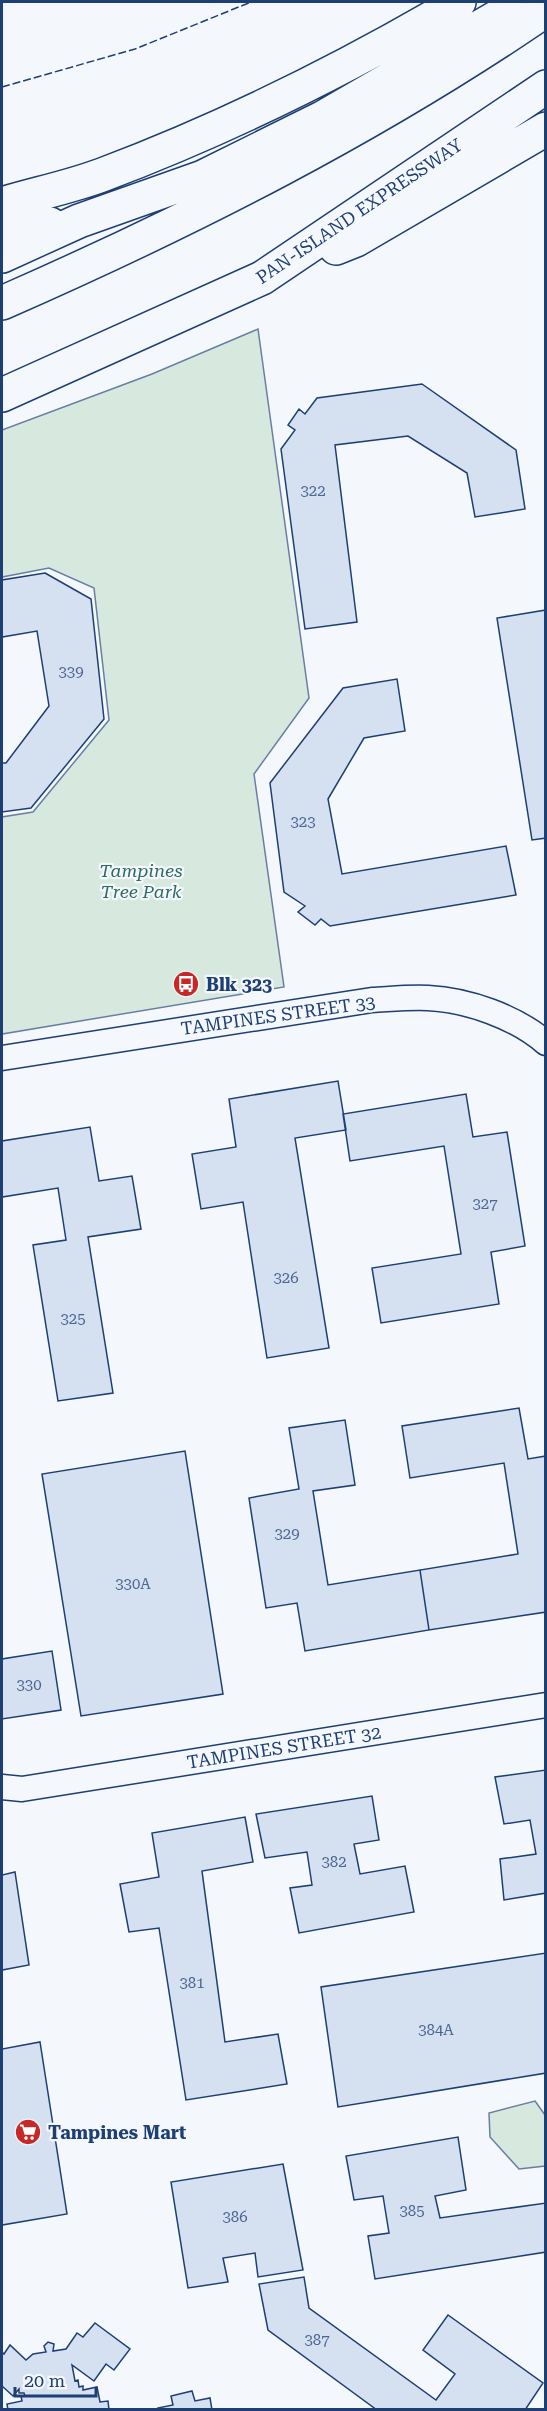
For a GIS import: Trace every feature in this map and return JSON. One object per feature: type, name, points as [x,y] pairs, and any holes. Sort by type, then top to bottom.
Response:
[{"type":"highway","points":[[2,204],[100,176],[229,123],[379,49],[459,2]]},
{"type":"highway","points":[[2,256],[79,222],[203,177],[322,118],[526,2]]},
{"type":"highway","points":[[2,303],[276,174],[440,78],[546,10]]},
{"type":"highway","name":"PAN-ISLAND EXPRESSWAY","points":[[2,395],[262,278],[546,87]]},
{"type":"highway","points":[[262,278],[356,240],[546,129]]},
{"type":"highway","points":[[2,230],[79,222]]},
{"type":"street","name":"TAMPINES STREET 33","points":[[2,1058],[372,1000],[400,998],[429,998],[482,1009],[535,1034],[546,1043]]},
{"type":"street","name":"TAMPINES STREET 32","points":[[2,1801],[12,1788],[546,1705]]},
{"type":"green space","name":"Tampines Tree Park","points":[[258,329],[309,698],[254,774],[284,987],[2,1034],[2,817],[33,812],[109,720],[94,588],[49,568],[2,577],[2,430],[152,374]]},
{"type":"green space","points":[[535,2101],[545,2115],[545,2166],[519,2169],[490,2137],[489,2113]]},
{"type":"building","points":[[422,384],[516,450],[525,509],[475,517],[467,473],[408,436],[335,445],[357,622],[305,629],[281,449],[295,430],[288,425],[299,409],[305,414],[317,398]]},
{"type":"building","points":[[45,573],[91,599],[104,719],[31,808],[2,812],[2,763],[6,763],[49,706],[37,631],[2,637],[2,580]]},
{"type":"building","points":[[546,610],[546,838],[532,840],[497,618]]},
{"type":"building","points":[[397,679],[405,731],[364,738],[328,799],[342,874],[506,846],[516,895],[330,926],[321,919],[315,925],[298,912],[305,906],[284,892],[270,783],[343,688]]},
{"type":"building","points":[[338,1081],[346,1130],[295,1138],[329,1348],[267,1358],[243,1202],[201,1209],[192,1154],[236,1147],[229,1099]]},
{"type":"building","points":[[466,1094],[473,1137],[507,1132],[525,1246],[491,1252],[499,1304],[381,1323],[372,1268],[461,1254],[444,1146],[350,1161],[343,1114]]},
{"type":"building","points":[[90,1127],[99,1181],[132,1176],[141,1229],[88,1237],[113,1393],[58,1401],[33,1245],[66,1240],[58,1188],[2,1197],[2,1141]]},
{"type":"building","points":[[519,1408],[528,1459],[546,1456],[546,1612],[429,1630],[420,1570],[518,1554],[504,1463],[410,1478],[402,1426]]},
{"type":"building","points":[[345,1420],[355,1485],[313,1491],[328,1585],[420,1570],[429,1630],[305,1651],[297,1603],[266,1608],[249,1498],[299,1489],[289,1428]]},
{"type":"building","points":[[185,1451],[223,1694],[81,1716],[42,1474]]},
{"type":"building","points":[[52,1651],[61,1710],[2,1719],[2,1659]]},
{"type":"building","points":[[546,1770],[546,1893],[504,1900],[500,1859],[536,1854],[530,1820],[504,1824],[495,1777]]},
{"type":"building","points":[[372,1796],[379,1840],[354,1844],[360,1874],[405,1866],[414,1912],[299,1933],[290,1888],[312,1885],[307,1852],[265,1858],[256,1814]]},
{"type":"building","points":[[245,1817],[253,1862],[202,1871],[225,2042],[278,2034],[287,2084],[186,2100],[159,1928],[129,1932],[120,1884],[159,1877],[152,1833]]},
{"type":"building","points":[[15,1872],[29,1965],[2,1970],[2,1875]]},
{"type":"building","points":[[546,1953],[546,2073],[338,2107],[321,1987]]},
{"type":"building","name":"Tampines Mart","points":[[40,2042],[67,2214],[2,2225],[2,2049]]},
{"type":"building","points":[[458,2137],[466,2190],[435,2196],[440,2218],[546,2203],[546,2252],[375,2279],[368,2236],[389,2233],[383,2196],[354,2200],[346,2156]]},
{"type":"building","points":[[283,2164],[303,2270],[258,2277],[255,2253],[223,2258],[228,2282],[188,2288],[171,2182]]},
{"type":"building","points":[[304,2277],[309,2308],[436,2400],[455,2374],[423,2350],[448,2315],[543,2383],[525,2410],[377,2410],[268,2330],[259,2284]]},
{"type":"building","points":[[95,2323],[130,2349],[114,2370],[106,2364],[94,2381],[72,2365],[75,2381],[78,2380],[79,2387],[83,2386],[83,2390],[97,2387],[100,2402],[108,2401],[109,2410],[8,2410],[7,2404],[22,2401],[21,2396],[25,2396],[24,2393],[19,2393],[19,2389],[13,2396],[2,2386],[2,2352],[4,2354],[10,2345],[26,2360],[33,2354],[46,2352],[44,2346],[48,2342],[54,2344],[53,2351],[66,2349],[77,2333],[83,2337]]},
{"type":"building","points":[[192,2391],[195,2401],[210,2398],[212,2410],[159,2410],[158,2408],[173,2405],[171,2396]]},
{"type":"fence","points":[[2,87],[135,49],[251,2]]},
{"type":"place","name":"Blk 323","points":[[186,984]]},
{"type":"place","name":"Tampines Mart","points":[[28,2132]]}]
